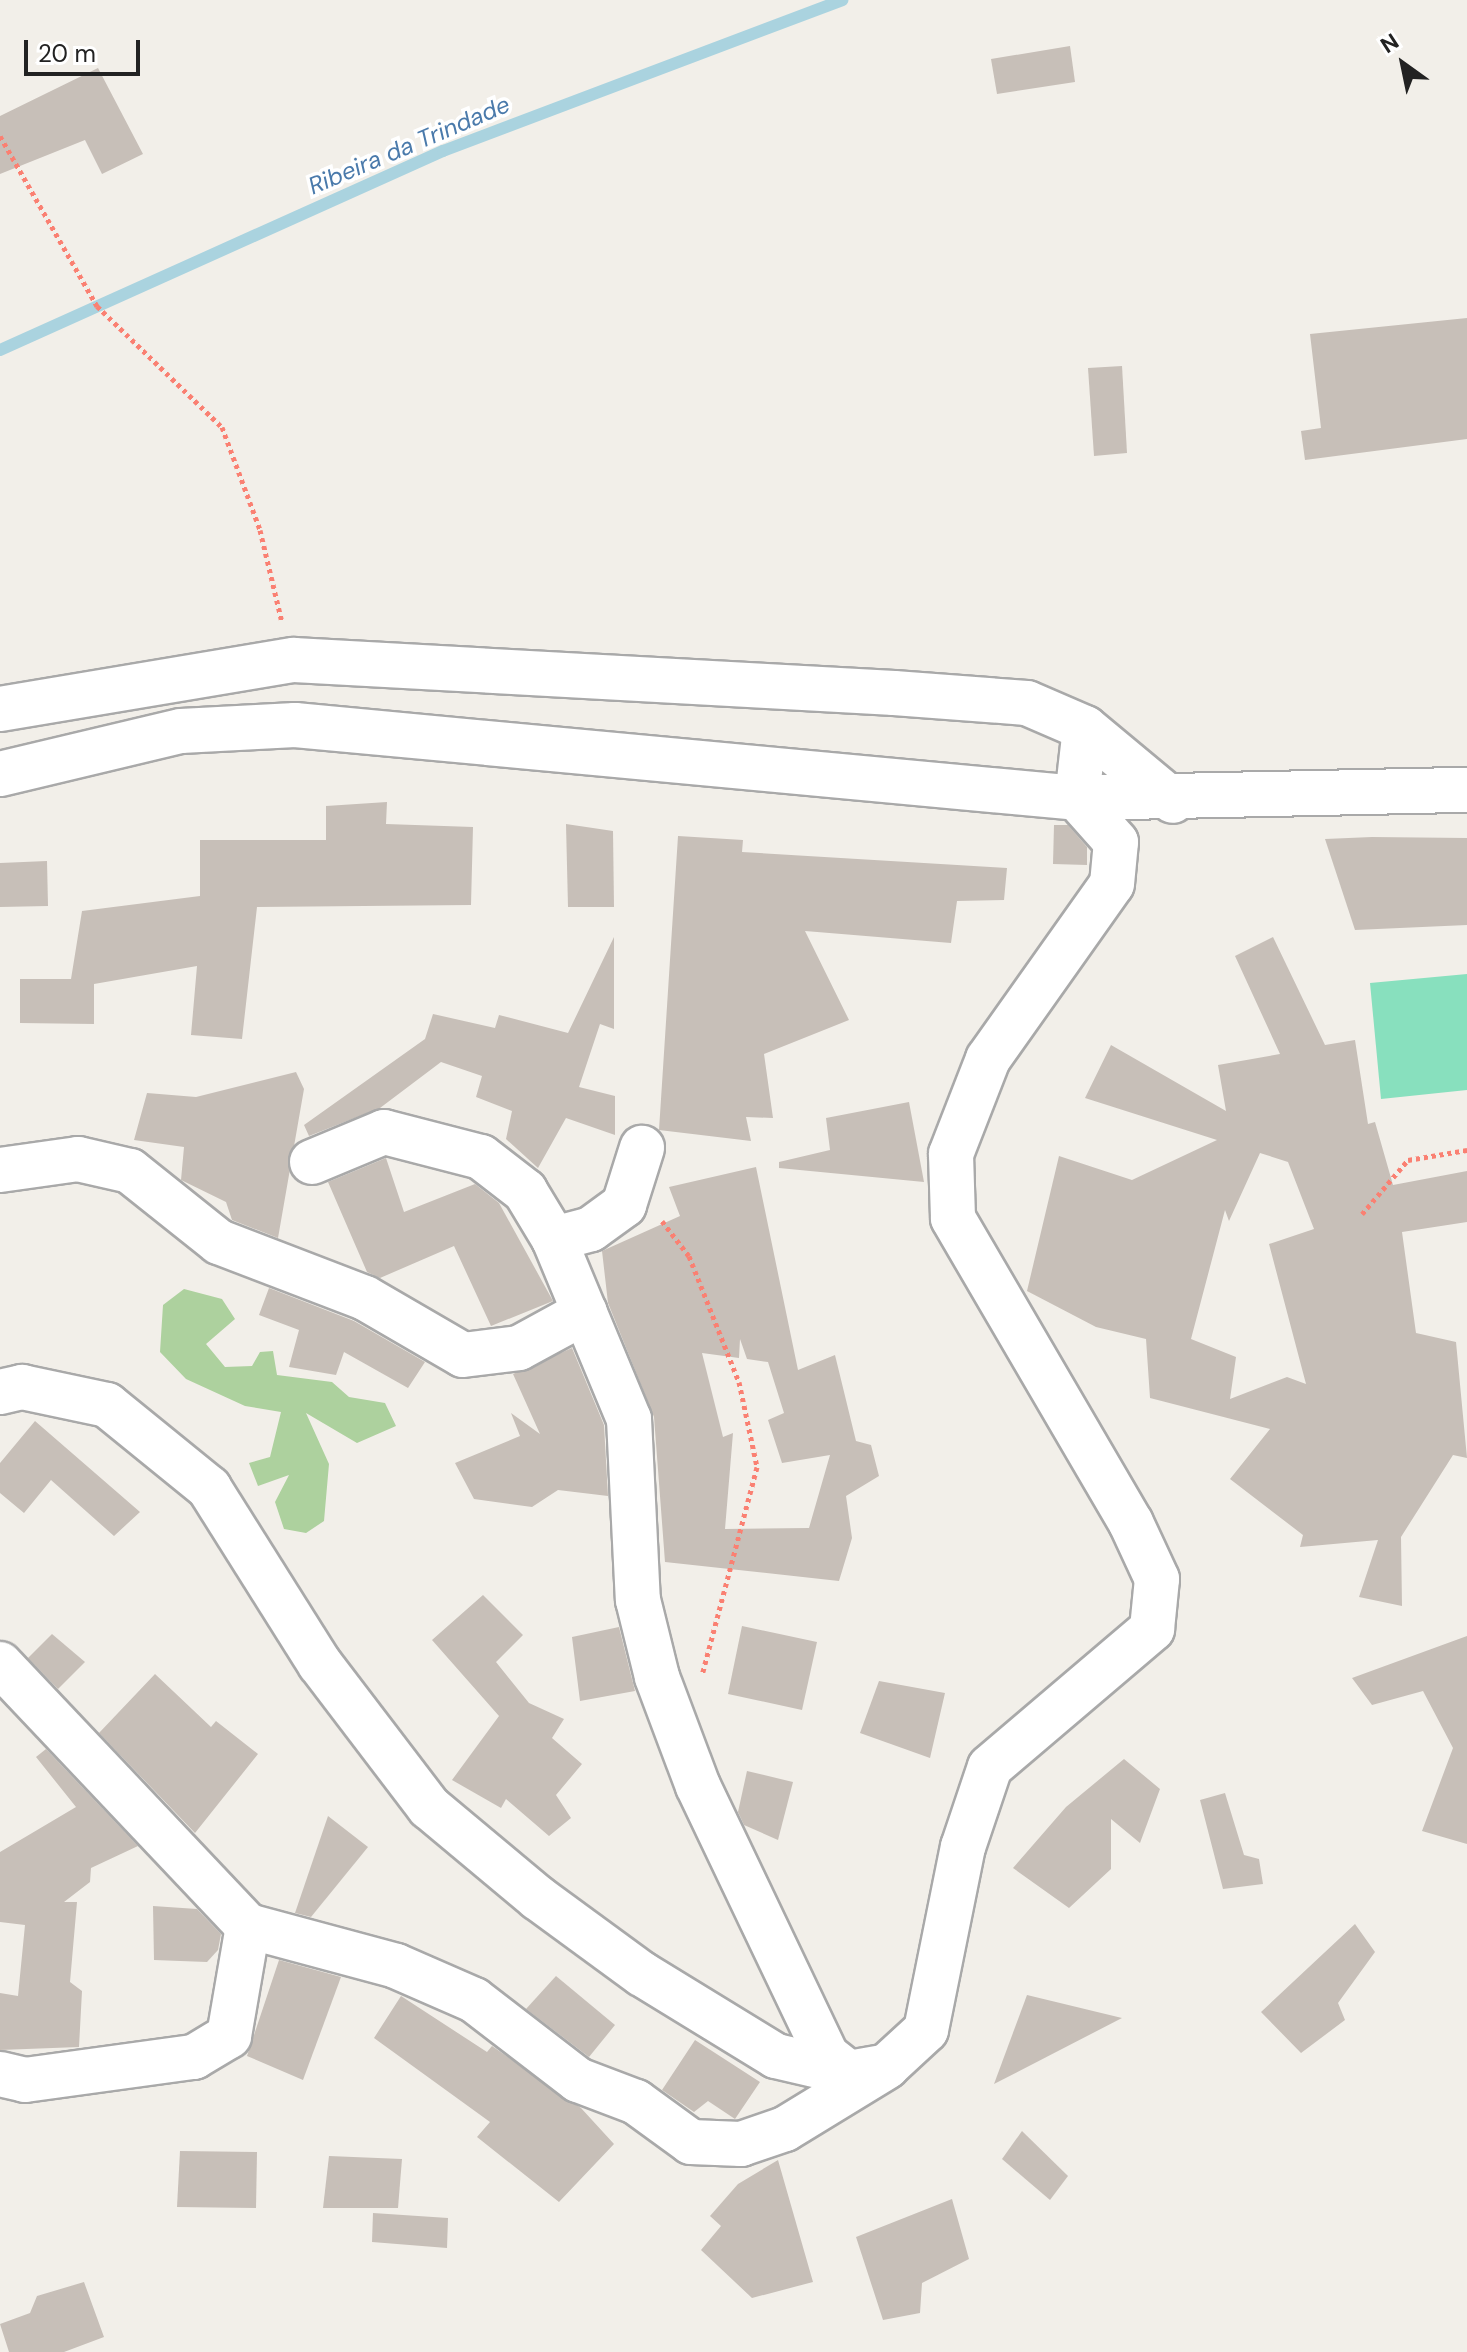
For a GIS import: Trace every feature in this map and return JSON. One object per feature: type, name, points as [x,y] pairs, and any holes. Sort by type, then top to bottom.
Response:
[{"type":"street","points":[[0,709],[294,660],[1027,703],[1085,728],[1173,801]]},
{"type":"street","points":[[0,774],[181,731],[295,725],[1077,798],[1173,801],[1467,790]]},
{"type":"street","points":[[0,1664],[248,1926],[396,1966],[474,2000],[578,2080],[636,2102],[691,2142],[741,2144],[785,2129],[926,2030],[959,1861],[990,1767],[1152,1629],[1157,1579],[1131,1523],[953,1218],[951,1154],[988,1059],[1112,884],[1116,842],[1077,798],[1085,728]]},
{"type":"street","points":[[312,1162],[384,1132],[481,1157],[525,1191],[554,1239],[629,1419],[638,1600],[657,1677],[698,1786],[827,2056],[868,2070]]},
{"type":"street","points":[[0,1170],[78,1159],[130,1171],[219,1242],[365,1298],[463,1355],[519,1348],[585,1312]]},
{"type":"street","points":[[554,1239],[591,1229],[624,1205],[636,1165]]},
{"type":"street","points":[[0,1392],[22,1387],[107,1405],[209,1488],[320,1664],[429,1807],[538,1898],[642,1974],[776,2056],[868,2070]]},
{"type":"street","points":[[0,2074],[25,2080],[194,2057],[229,2036],[248,1926]]},
{"type":"path","points":[[0,136],[97,306],[222,427],[260,530],[294,660]]},
{"type":"path","points":[[1362,1214],[1408,1160],[1467,1150]]},
{"type":"path","points":[[636,1165],[689,1256],[739,1382],[757,1467],[700,1685]]},
{"type":"green space","points":[[1467,974],[1467,1090],[1381,1099],[1370,983]]},
{"type":"green space","points":[[184,1289],[222,1299],[235,1319],[206,1344],[225,1367],[252,1366],[260,1352],[273,1351],[277,1375],[332,1382],[349,1397],[385,1403],[396,1426],[357,1443],[306,1413],[329,1464],[324,1521],[306,1533],[284,1529],[275,1502],[289,1475],[258,1486],[249,1463],[270,1457],[281,1412],[245,1406],[186,1379],[160,1352],[163,1305]]},
{"type":"building","points":[[1070,46],[1075,82],[997,94],[991,59]]},
{"type":"building","points":[[98,68],[143,154],[102,174],[85,140],[0,174],[0,116]]},
{"type":"building","points":[[1467,318],[1467,439],[1305,460],[1301,431],[1321,428],[1310,334]]},
{"type":"building","points":[[1122,366],[1127,453],[1094,456],[1088,368]]},
{"type":"building","points":[[387,802],[386,824],[473,827],[471,905],[257,907],[242,1039],[191,1035],[197,966],[94,984],[94,1024],[20,1023],[20,979],[71,979],[82,911],[200,896],[200,840],[326,840],[326,806]]},
{"type":"building","points":[[566,824],[613,831],[614,907],[568,907]]},
{"type":"building","points":[[1054,825],[1068,825],[1087,847],[1087,865],[1053,864]]},
{"type":"building","points":[[678,836],[743,840],[742,852],[1007,868],[1004,900],[957,901],[951,943],[805,931],[849,1020],[764,1054],[773,1118],[746,1117],[751,1141],[659,1130]]},
{"type":"building","points":[[1467,838],[1467,925],[1355,930],[1325,839]]},
{"type":"building","points":[[47,861],[48,906],[0,907],[0,863]]},
{"type":"building","points":[[614,937],[614,1029],[600,1024],[579,1087],[615,1096],[615,1135],[566,1118],[538,1168],[506,1139],[512,1111],[476,1097],[482,1076],[441,1062],[380,1108],[309,1136],[304,1125],[425,1039],[433,1014],[495,1028],[499,1015],[568,1033]]},
{"type":"building","points":[[1273,937],[1325,1045],[1355,1040],[1368,1124],[1375,1122],[1393,1185],[1467,1171],[1467,1222],[1402,1232],[1416,1333],[1456,1342],[1467,1458],[1453,1455],[1401,1537],[1402,1606],[1359,1597],[1378,1540],[1300,1547],[1303,1535],[1230,1479],[1270,1429],[1150,1398],[1146,1339],[1096,1327],[1027,1291],[1059,1156],[1132,1180],[1217,1140],[1085,1098],[1111,1045],[1226,1111],[1218,1065],[1280,1054],[1235,956]],"holes":[[[1260,1153],[1288,1162],[1314,1229],[1269,1244],[1306,1384],[1287,1377],[1230,1399],[1236,1357],[1191,1339],[1225,1210],[1229,1221]]]},
{"type":"building","points":[[296,1072],[304,1089],[278,1238],[232,1220],[226,1202],[181,1180],[184,1147],[134,1140],[147,1093],[196,1097]]},
{"type":"building","points":[[909,1102],[924,1182],[779,1168],[779,1162],[830,1150],[826,1118]]},
{"type":"building","points":[[386,1158],[404,1212],[475,1184],[499,1203],[553,1301],[491,1326],[454,1246],[380,1278],[367,1272],[328,1182]]},
{"type":"building","points":[[756,1167],[798,1370],[835,1355],[856,1441],[871,1445],[879,1476],[846,1496],[852,1538],[839,1581],[665,1562],[654,1417],[608,1303],[602,1251],[680,1216],[669,1187]],"holes":[[[740,1339],[747,1359],[768,1362],[784,1413],[768,1420],[782,1463],[830,1455],[809,1528],[725,1529],[733,1433],[723,1437],[702,1353],[739,1358]]]},
{"type":"building","points":[[269,1288],[354,1321],[425,1362],[408,1388],[344,1352],[336,1375],[289,1367],[299,1330],[259,1315]]},
{"type":"building","points":[[572,1348],[604,1425],[608,1496],[558,1490],[532,1507],[474,1499],[455,1463],[520,1436],[511,1413],[540,1434],[513,1374]]},
{"type":"building","points":[[35,1421],[140,1512],[114,1536],[51,1480],[24,1513],[0,1493],[0,1463]]},
{"type":"building","points":[[483,1595],[523,1635],[496,1662],[529,1703],[564,1719],[552,1738],[582,1764],[556,1795],[571,1818],[549,1836],[506,1799],[501,1808],[452,1780],[499,1716],[432,1640]]},
{"type":"building","points":[[742,1626],[817,1642],[802,1710],[728,1694]]},
{"type":"building","points":[[619,1627],[635,1691],[580,1701],[572,1637]]},
{"type":"building","points":[[52,1634],[85,1662],[58,1689],[28,1658]]},
{"type":"building","points":[[1467,1636],[1467,1844],[1422,1831],[1453,1748],[1423,1691],[1372,1705],[1352,1678]]},
{"type":"building","points":[[155,1674],[211,1727],[216,1721],[258,1754],[195,1833],[99,1733]]},
{"type":"building","points":[[879,1681],[945,1693],[930,1758],[860,1733]]},
{"type":"building","points":[[46,1749],[138,1846],[91,1868],[90,1882],[64,1902],[77,1902],[70,1982],[82,1991],[79,2047],[0,2050],[0,1993],[18,1996],[25,1925],[0,1922],[0,1852],[76,1807],[36,1757]]},
{"type":"building","points":[[1124,1759],[1160,1789],[1140,1843],[1111,1819],[1111,1869],[1069,1908],[1013,1868],[1066,1807]]},
{"type":"building","points":[[747,1771],[793,1782],[778,1840],[744,1825],[738,1812]]},
{"type":"building","points":[[1225,1793],[1244,1855],[1259,1859],[1263,1884],[1223,1889],[1200,1800]]},
{"type":"building","points":[[328,1816],[368,1847],[311,1917],[295,1913]]},
{"type":"building","points":[[153,1906],[197,1909],[221,1934],[218,1950],[207,1962],[154,1960]]},
{"type":"building","points":[[1355,1924],[1375,1952],[1338,2003],[1345,2020],[1301,2053],[1261,2012]]},
{"type":"building","points":[[279,1960],[341,1977],[303,2080],[247,2056]]},
{"type":"building","points":[[556,1976],[615,2025],[589,2057],[526,2009]]},
{"type":"building","points":[[1027,1995],[1122,2018],[994,2084]]},
{"type":"building","points":[[401,1996],[487,2052],[492,2046],[581,2108],[614,2144],[559,2202],[477,2137],[490,2122],[374,2038]]},
{"type":"building","points":[[695,2040],[760,2082],[735,2119],[708,2101],[694,2112],[662,2090]]},
{"type":"building","points":[[1022,2131],[1068,2176],[1050,2200],[1002,2159]]},
{"type":"building","points":[[180,2151],[257,2152],[256,2208],[177,2207]]},
{"type":"building","points":[[329,2156],[402,2159],[398,2208],[323,2208]]},
{"type":"building","points":[[778,2160],[813,2282],[752,2298],[701,2250],[721,2226],[710,2216],[738,2184]]},
{"type":"building","points":[[952,2199],[969,2259],[922,2283],[920,2313],[883,2320],[856,2237]]},
{"type":"building","points":[[373,2213],[448,2218],[447,2248],[372,2242]]},
{"type":"building","points":[[84,2282],[104,2337],[64,2352],[9,2352],[0,2324],[30,2313],[37,2296]]},
{"type":"waterway","name":"Ribeira da Trindade","points":[[0,350],[443,151],[842,0]]}]
